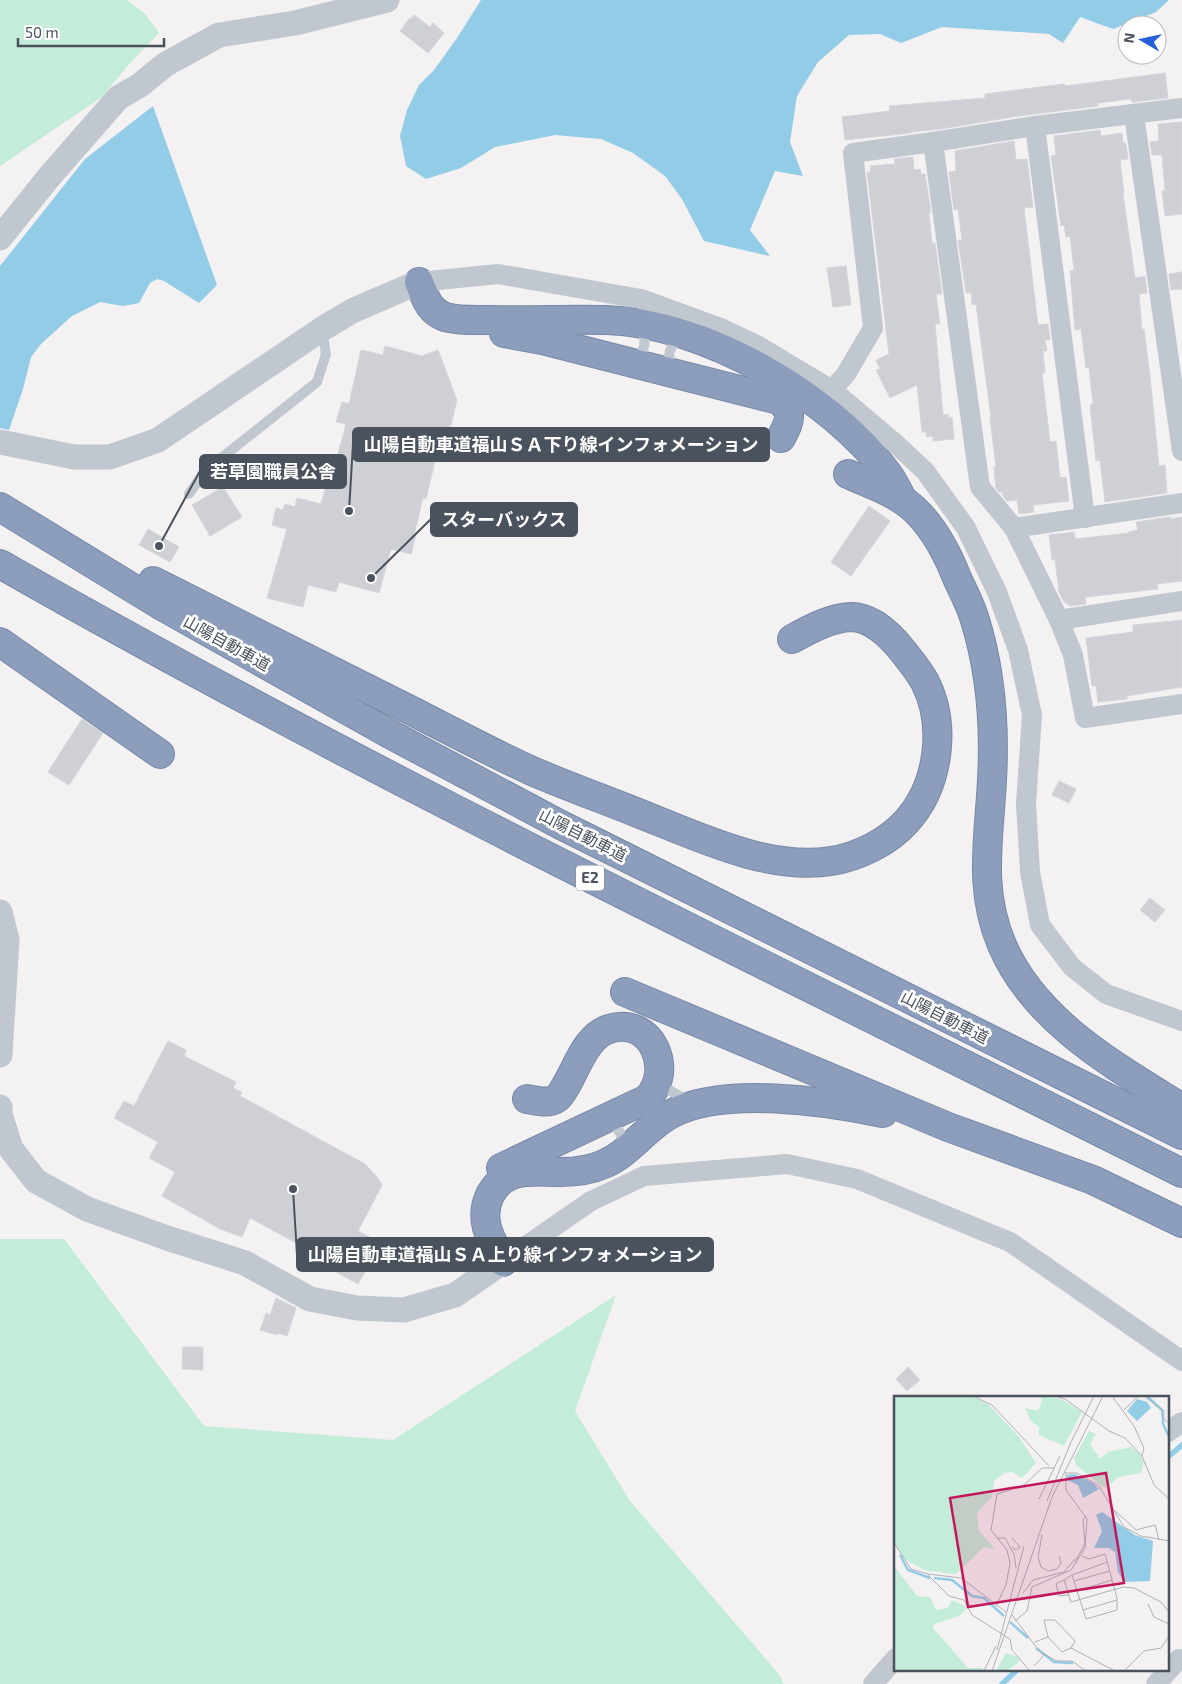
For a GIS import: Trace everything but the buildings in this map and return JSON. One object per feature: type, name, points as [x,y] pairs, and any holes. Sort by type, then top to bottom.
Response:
[{"type":"highway","points":[[419,282],[432,310],[437,314],[451,318],[516,321],[609,320],[635,323],[688,336],[722,349],[752,363],[810,398],[832,416],[873,455],[890,476],[903,500]]},
{"type":"highway","points":[[419,282],[431,318],[447,328],[517,335],[779,400],[789,411],[788,425],[782,438]]},
{"type":"highway","points":[[848,474],[903,500],[919,513],[948,557],[974,615],[983,648],[991,692],[993,739],[986,865],[987,894],[993,922],[1002,946],[1030,992],[1061,1025],[1120,1069],[1182,1108]]},
{"type":"highway","name":"山陽自動車道","points":[[0,507],[162,606],[388,733],[552,820],[1182,1135]]},
{"type":"highway","points":[[41,533],[110,560],[532,770],[705,840],[770,859],[800,862],[830,861],[859,853],[884,840],[906,822],[922,799],[932,776],[936,753],[938,729],[934,705],[921,676],[893,639],[874,624],[853,617],[833,620],[811,628],[792,639]]},
{"type":"highway","name":"山陽自動車道","points":[[3,566],[371,766],[546,856],[1182,1173]]},
{"type":"highway","points":[[0,642],[160,754]]},
{"type":"highway","points":[[624,992],[948,1127],[1093,1180],[1182,1223]]},
{"type":"highway","points":[[503,1262],[480,1229],[479,1199],[486,1184],[496,1171],[506,1165],[647,1100],[657,1086],[659,1076],[658,1057],[650,1039],[641,1032],[631,1028],[614,1027],[605,1030],[589,1044],[564,1090],[557,1098],[548,1101],[528,1099]]},
{"type":"highway","points":[[503,1262],[490,1239],[484,1219],[489,1198],[501,1181],[519,1172],[577,1171],[604,1164],[617,1156],[656,1123],[685,1108],[703,1103],[746,1099],[802,1100],[843,1105],[948,1127]]},
{"type":"street","points":[[0,238],[49,177],[118,98],[140,85],[166,64],[219,35],[295,23],[362,3],[386,0]]},
{"type":"street","points":[[832,390],[846,374],[873,328],[853,152],[934,142],[1035,126],[1182,108]]},
{"type":"street","points":[[1134,115],[1182,451]]},
{"type":"street","points":[[1035,126],[1085,518]]},
{"type":"street","points":[[934,142],[980,487],[1014,528],[1059,620],[1073,655],[1085,718],[1182,704]]},
{"type":"street","points":[[0,442],[74,458],[110,457],[158,440],[322,329],[352,311],[419,282],[498,274],[641,299],[723,329],[757,345],[832,390],[897,445],[925,470],[966,528],[997,592],[1018,650],[1032,715],[1026,804],[1030,872],[1040,925],[1072,967],[1106,994],[1182,1021]]},
{"type":"street","points":[[1014,528],[1182,503]]},
{"type":"street","points":[[1059,620],[1182,601]]},
{"type":"street","points":[[0,912],[7,940],[0,1054]]},
{"type":"street","points":[[0,1107],[0,1114],[12,1149],[36,1182],[87,1210],[245,1263],[310,1299],[357,1308],[404,1310],[455,1295],[591,1202],[644,1176],[787,1164],[857,1179],[1010,1242],[1182,1361]]},
{"type":"street","points":[[1170,1431],[1182,1422]]},
{"type":"street","points":[[1170,1669],[1179,1659],[1182,1659]]},
{"type":"street","points":[[873,1684],[894,1660]]},
{"type":"street","points":[[1156,1684],[1167,1672]]},
{"type":"lane","points":[[627,362],[636,358],[645,345],[645,337],[635,323]]},
{"type":"lane","points":[[189,494],[205,471],[317,382],[326,354],[322,329]]},
{"type":"lane","points":[[679,375],[672,367],[669,360],[669,352],[672,345],[688,336]]},
{"type":"lane","points":[[659,1076],[668,1090],[674,1094],[703,1103]]},
{"type":"lane","points":[[598,1123],[615,1126],[620,1131],[622,1144],[617,1156]]},
{"type":"green space","points":[[0,0],[127,0],[145,14],[159,33],[130,63],[102,97],[0,166]]},
{"type":"green space","points":[[0,1239],[64,1239],[204,1426],[393,1440],[616,1295],[575,1411],[630,1501],[778,1673],[784,1684],[0,1684]]},
{"type":"water","points":[[481,0],[1169,0],[1156,12],[1148,15],[1117,15],[1117,27],[1113,29],[1080,17],[1063,43],[1049,34],[942,27],[901,43],[880,34],[849,35],[818,62],[797,96],[790,142],[803,176],[775,171],[750,230],[770,256],[704,241],[682,199],[665,176],[633,153],[601,139],[555,135],[495,147],[461,168],[426,179],[406,166],[400,136],[407,110],[419,85],[434,70]]},
{"type":"water","points":[[153,106],[217,285],[199,303],[164,281],[157,279],[150,283],[139,303],[123,306],[100,302],[72,316],[41,344],[31,357],[23,389],[9,430],[0,428],[0,266],[85,159]]},
{"type":"waterway","points":[[1170,1455],[1182,1445]]},
{"type":"waterway","points":[[1002,1684],[1015,1672]]},
{"type":"place","name":"山陽自動車道福山ＳＡ下り線インフォメーション","points":[[349,511]]},
{"type":"place","name":"若草園職員公舎","points":[[159,546]]},
{"type":"place","name":"スターバックス","points":[[371,578]]},
{"type":"place","name":"山陽自動車道福山ＳＡ上り線インフォメーション","points":[[293,1189]]}]
